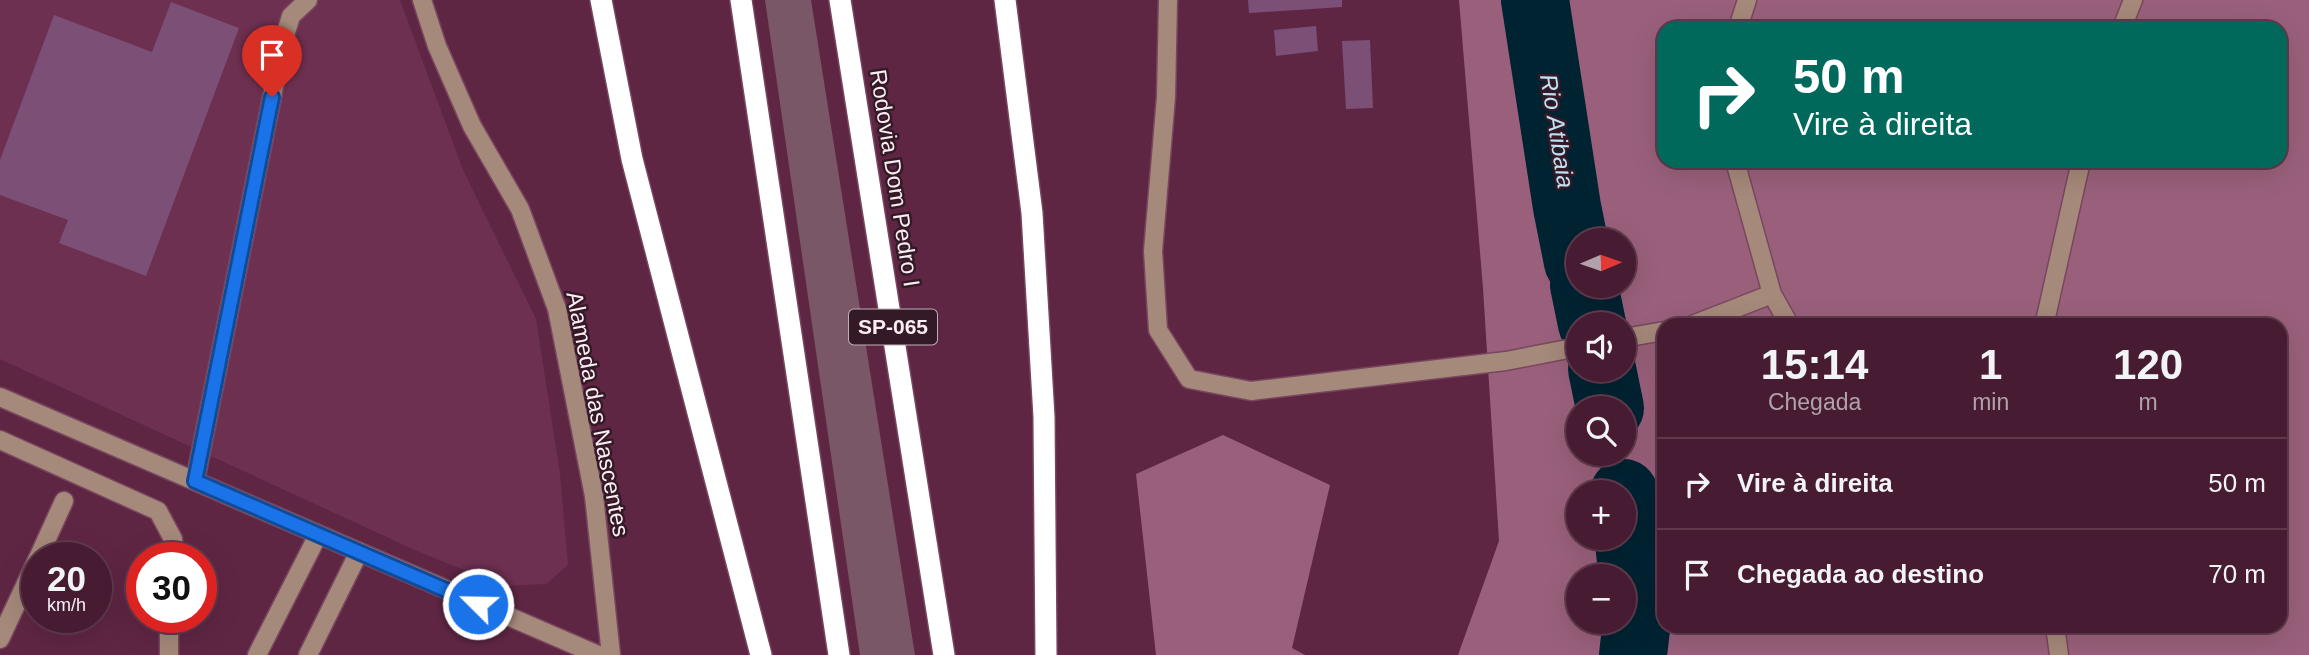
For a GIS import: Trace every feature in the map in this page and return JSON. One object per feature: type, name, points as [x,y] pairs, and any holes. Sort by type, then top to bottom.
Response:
[{"type":"highway","points":[[601,0],[632,159],[761,655]]},
{"type":"highway","points":[[741,0],[839,655]]},
{"type":"highway","name":"Rodovia Dom Pedro I","points":[[840,0],[944,655]]},
{"type":"highway","points":[[1005,0],[1032,213],[1044,417],[1046,655]]},
{"type":"street","points":[[195,481],[284,42],[291,16],[308,0]]},
{"type":"street","name":"Alameda das Nascentes","points":[[422,0],[437,46],[472,126],[520,209],[557,309],[594,496],[611,655]]},
{"type":"street","points":[[1168,0],[1166,97],[1153,251],[1158,330],[1189,379],[1251,391],[1506,361],[1566,349]]},
{"type":"street","points":[[1740,21],[1747,0]]},
{"type":"street","points":[[2125,21],[2133,0]]},
{"type":"street","points":[[1737,168],[1772,294],[1786,318]]},
{"type":"street","points":[[2046,318],[2079,168]]},
{"type":"street","points":[[1710,318],[1772,294]]},
{"type":"street","points":[[1636,336],[1657,332]]},
{"type":"street","points":[[0,397],[598,655]]},
{"type":"street","points":[[0,440],[158,511],[173,542]]},
{"type":"street","points":[[45,542],[64,501]]},
{"type":"street","points":[[257,655],[318,535]]},
{"type":"street","points":[[308,655],[359,552]]},
{"type":"street","points":[[0,639],[21,594]]},
{"type":"street","points":[[169,633],[169,655]]},
{"type":"street","points":[[2056,633],[2059,655]]},
{"type":"shaded area","points":[[0,0],[400,0],[463,170],[536,319],[560,474],[568,565],[546,584],[504,586],[417,551],[0,359]]},
{"type":"shaded area","points":[[765,0],[811,0],[915,655],[860,655]]},
{"type":"shaded area","points":[[1459,0],[2309,0],[2309,655],[1458,655],[1499,541],[1483,288]]},
{"type":"shaded area","points":[[1223,435],[1330,485],[1292,648],[1305,655],[1156,655],[1136,474]]},
{"type":"building","points":[[1248,0],[1342,0],[1342,7],[1249,13]]},
{"type":"building","points":[[171,2],[239,28],[146,276],[59,243],[68,220],[0,195],[0,160],[54,15],[152,52]]},
{"type":"building","points":[[1316,26],[1318,51],[1276,56],[1274,30]]},
{"type":"building","points":[[1370,40],[1373,108],[1346,109],[1342,41]]},
{"type":"waterway","name":"Rio Atibaia","points":[[1535,0],[1571,228]]},
{"type":"waterway","name":"Rio Atibaia","points":[[1587,298],[1590,312]]},
{"type":"waterway","name":"Rio Atibaia","points":[[1605,382],[1608,396]]},
{"type":"waterway","name":"Rio Atibaia","points":[[1630,550],[1637,620],[1633,655]]},
{"type":"route","points":[[272,97],[195,481],[478,604]]}]
